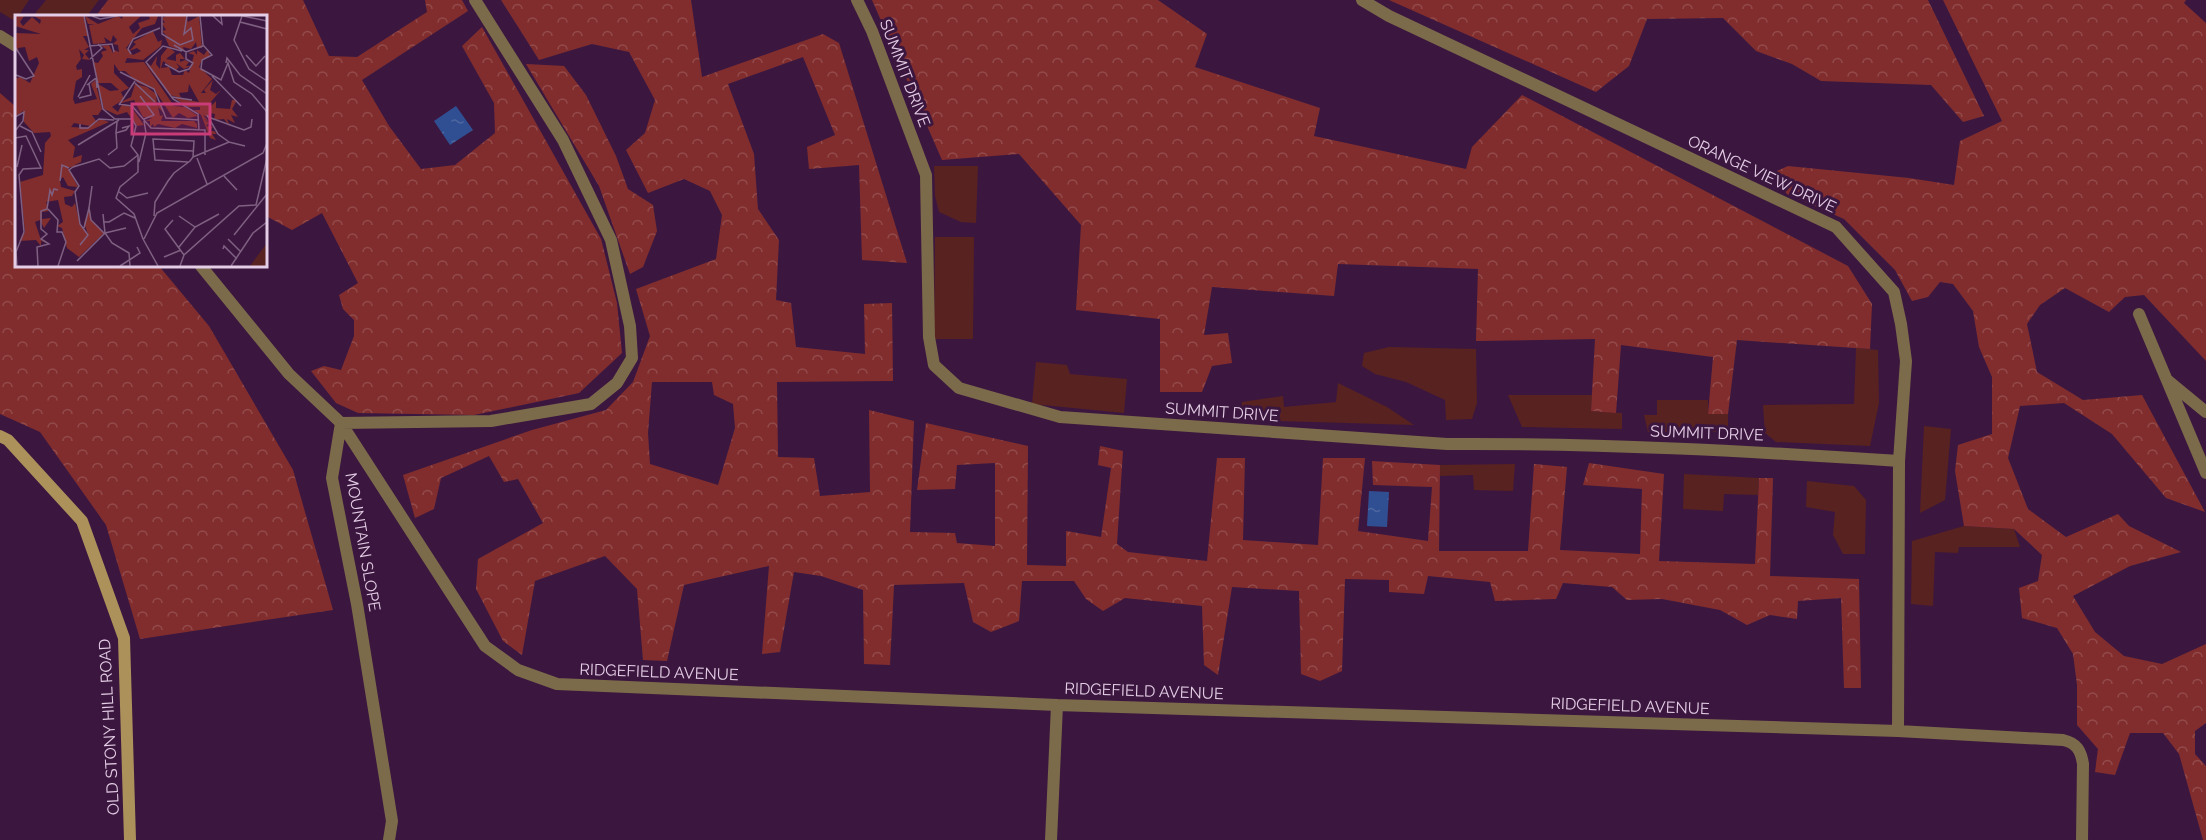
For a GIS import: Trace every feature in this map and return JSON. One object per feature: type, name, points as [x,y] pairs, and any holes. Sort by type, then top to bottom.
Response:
[{"type":"street","points":[[202,267],[288,374],[341,423],[491,421],[591,404],[617,383],[632,358],[630,326],[611,240],[563,140],[475,0]]},
{"type":"street","name":"SUMMIT DRIVE","points":[[857,0],[872,31],[926,175],[929,337],[934,365],[959,388],[1060,417],[1446,444],[1734,450],[1899,461]]},
{"type":"street","name":"ORANGE VIEW DRIVE","points":[[1362,0],[1389,16],[1836,227],[1893,292],[1901,324],[1906,361],[1899,461],[1898,731]]},
{"type":"street","points":[[0,36],[15,45]]},
{"type":"street","points":[[2139,314],[2206,473]]},
{"type":"street","points":[[2164,377],[2206,412]]},
{"type":"street","name":"RIDGEFIELD AVENUE","points":[[341,423],[485,646],[518,670],[557,684],[1057,705],[1898,731],[2063,740],[2076,746],[2083,764],[2082,840]]},
{"type":"street","name":"MOUNTAIN SLOPE","points":[[341,423],[332,478],[357,604],[392,821],[389,840]]},
{"type":"street","name":"OLD STONY HILL ROAD","points":[[0,436],[8,440],[82,521],[124,638],[130,840]]},
{"type":"street","points":[[1051,840],[1057,705]]},
{"type":"shaded area","points":[[0,0],[29,0],[19,15],[15,15],[15,21],[0,12]]},
{"type":"shaded area","points":[[46,0],[99,0],[88,15],[34,15]]},
{"type":"shaded area","points":[[934,166],[978,166],[976,223],[961,222],[939,212],[935,196]]},
{"type":"shaded area","points":[[935,237],[974,237],[973,339],[934,339]]},
{"type":"shaded area","points":[[1389,347],[1476,349],[1477,403],[1472,419],[1446,420],[1445,400],[1406,382],[1375,374],[1362,366],[1364,353]]},
{"type":"shaded area","points":[[1856,348],[1878,350],[1879,403],[1870,446],[1776,442],[1765,433],[1763,405],[1854,404]]},
{"type":"shaded area","points":[[1036,362],[1067,365],[1070,374],[1127,379],[1124,413],[1032,404]]},
{"type":"shaded area","points":[[1338,383],[1387,407],[1414,425],[1240,420],[1242,402],[1283,396],[1284,407],[1336,402]]},
{"type":"shaded area","points":[[1508,395],[1592,395],[1591,411],[1622,413],[1622,429],[1522,427]]},
{"type":"shaded area","points":[[1657,400],[1708,400],[1708,414],[1728,414],[1728,432],[1648,432],[1644,415],[1657,415]]},
{"type":"shaded area","points":[[1924,426],[1951,429],[1945,500],[1920,513]]},
{"type":"shaded area","points":[[1515,464],[1513,491],[1474,490],[1473,475],[1440,476],[1440,465]]},
{"type":"shaded area","points":[[1684,474],[1759,478],[1758,495],[1724,494],[1723,511],[1683,509]]},
{"type":"shaded area","points":[[1807,481],[1854,486],[1866,500],[1865,554],[1843,554],[1833,535],[1835,512],[1806,507]]},
{"type":"shaded area","points":[[1964,526],[2014,529],[2020,547],[1959,547],[1958,553],[1935,552],[1933,606],[1911,604],[1912,541]]},
{"type":"green space","points":[[108,0],[303,0],[329,56],[357,57],[427,12],[425,0],[462,0],[468,11],[362,80],[389,126],[421,169],[455,165],[495,133],[494,103],[462,46],[482,27],[601,239],[617,303],[622,353],[579,393],[474,415],[358,413],[336,403],[311,371],[324,366],[341,370],[354,336],[354,320],[343,309],[339,295],[358,283],[322,213],[292,230],[267,217],[267,15],[97,15]]},
{"type":"green space","points":[[501,0],[691,0],[702,77],[823,34],[839,43],[907,263],[862,260],[859,165],[809,169],[807,147],[835,135],[803,57],[728,84],[754,154],[758,209],[779,240],[776,300],[791,303],[796,347],[865,354],[864,304],[892,303],[893,381],[777,382],[778,457],[814,458],[820,496],[870,492],[869,410],[914,421],[910,532],[955,533],[957,543],[995,546],[995,463],[957,465],[955,489],[917,490],[926,423],[1028,446],[1027,565],[1066,566],[1066,531],[1101,537],[1111,468],[1098,465],[1100,446],[1123,451],[1117,544],[1128,552],[1207,561],[1217,458],[1245,458],[1243,540],[1318,545],[1323,458],[1365,458],[1358,531],[1428,541],[1432,487],[1373,485],[1372,461],[1440,465],[1439,551],[1528,551],[1534,464],[1567,467],[1560,550],[1640,554],[1642,489],[1583,485],[1589,463],[1664,474],[1659,561],[1755,564],[1759,478],[1773,478],[1770,576],[1859,579],[1861,688],[1844,688],[1841,598],[1798,601],[1797,619],[1770,615],[1747,625],[1720,610],[1662,599],[1627,600],[1612,587],[1563,583],[1556,599],[1495,601],[1490,582],[1428,576],[1424,594],[1389,592],[1389,580],[1345,579],[1342,671],[1320,681],[1301,674],[1299,591],[1232,587],[1218,675],[1204,665],[1202,606],[1125,598],[1103,611],[1086,599],[1074,581],[1022,581],[1019,621],[991,632],[973,622],[964,583],[894,585],[890,665],[864,664],[863,590],[821,576],[794,572],[780,652],[762,654],[769,566],[684,585],[667,661],[643,660],[637,589],[605,556],[535,581],[522,655],[503,641],[476,589],[478,559],[543,523],[518,479],[504,482],[489,456],[441,478],[434,509],[415,518],[403,475],[532,430],[606,410],[633,382],[650,336],[636,289],[716,259],[722,215],[710,191],[684,179],[648,193],[626,150],[645,133],[655,100],[629,52],[592,44],[539,60]],"holes":[[[652,382],[712,382],[714,395],[733,404],[735,428],[718,485],[650,464],[648,433]]]},
{"type":"green space","points":[[872,0],[1158,0],[1207,34],[1195,67],[1320,108],[1314,136],[1466,169],[1472,147],[1522,95],[1848,266],[1872,304],[1870,349],[1737,340],[1728,414],[1708,414],[1713,357],[1621,345],[1616,413],[1591,411],[1595,339],[1476,341],[1478,269],[1338,264],[1334,296],[1212,287],[1204,335],[1228,333],[1232,363],[1212,366],[1202,392],[1160,392],[1160,319],[1076,310],[1081,225],[1019,154],[942,160]]},
{"type":"green space","points":[[1389,0],[1928,0],[1984,116],[1963,122],[1931,85],[1821,81],[1792,64],[1756,51],[1723,18],[1647,19],[1629,66],[1596,92]]},
{"type":"green space","points":[[1943,0],[2186,0],[2184,3],[2206,23],[2206,361],[2144,295],[2125,297],[2109,312],[2065,288],[2040,305],[2027,324],[2037,372],[2083,400],[2142,395],[2205,512],[2166,498],[2112,434],[2064,403],[2020,406],[2008,458],[2028,509],[2066,537],[2118,514],[2129,526],[2181,552],[2130,566],[2073,596],[2095,632],[2124,656],[2162,664],[2206,644],[2206,723],[2195,731],[2195,754],[2206,766],[2206,840],[2203,840],[2179,754],[2163,733],[2130,733],[2115,775],[2095,772],[2098,749],[2077,725],[2077,685],[2073,654],[2057,628],[2022,618],[2019,588],[2038,581],[2042,555],[2014,529],[1964,526],[1955,471],[1958,445],[1992,434],[1992,377],[1979,347],[1973,311],[1953,284],[1940,282],[1928,297],[1912,301],[1895,270],[1844,219],[1787,194],[1770,174],[1788,166],[1909,178],[1954,185],[1960,141],[2002,121]]},
{"type":"green space","points":[[526,64],[564,66],[586,95],[616,156],[628,189],[653,205],[657,231],[643,267],[630,274],[599,186]]},
{"type":"green space","points":[[0,93],[15,106],[15,267],[160,267],[209,326],[293,470],[333,610],[140,639],[106,525],[40,432],[0,414]]},
{"type":"water","points":[[456,106],[473,130],[450,145],[434,121]]},
{"type":"water","points":[[1369,491],[1389,492],[1387,527],[1367,526]]}]
